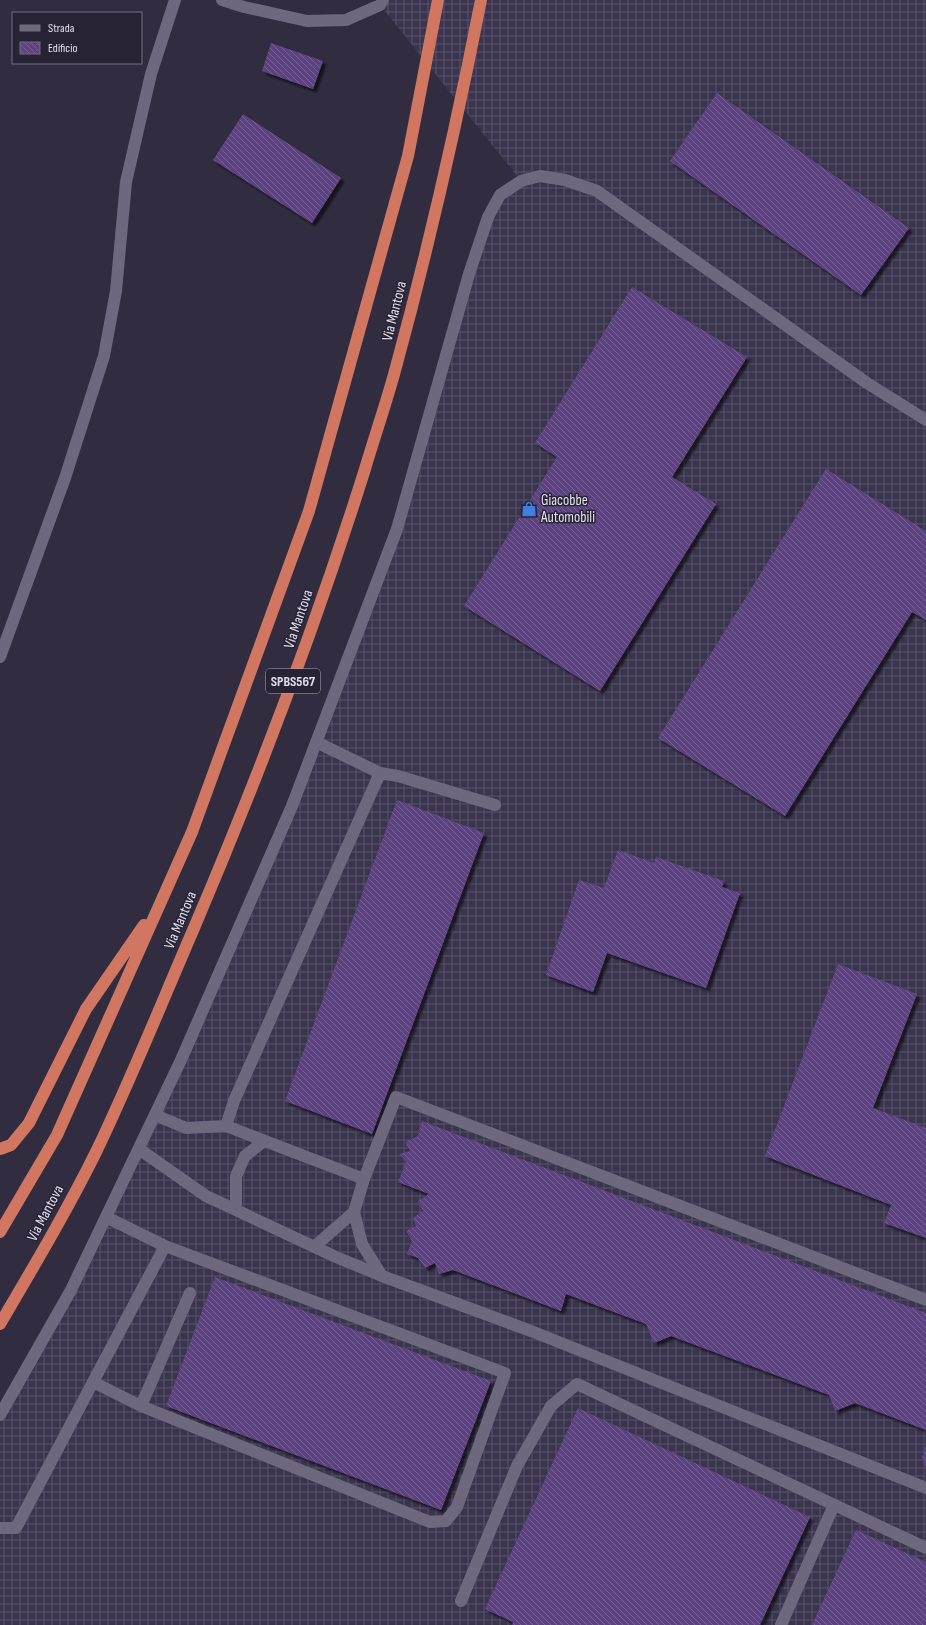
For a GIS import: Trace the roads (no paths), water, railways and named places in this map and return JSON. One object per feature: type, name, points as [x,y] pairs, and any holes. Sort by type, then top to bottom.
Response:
[{"type":"highway","name":"Via Mantova","points":[[0,1232],[57,1135],[192,832],[310,511],[408,156],[438,0]]},
{"type":"highway","name":"Via Mantova","points":[[0,1324],[54,1231],[96,1151],[128,1081],[230,844],[306,648],[350,518],[395,370],[439,198],[464,87],[481,0]]},
{"type":"highway","points":[[0,1149],[12,1145],[29,1123],[86,1009],[162,899]]},
{"type":"street","points":[[0,657],[65,478],[104,356],[116,291],[126,182],[151,74],[174,0]]},
{"type":"street","points":[[222,0],[244,7],[307,21],[346,20],[380,5],[383,0]]},
{"type":"street","points":[[0,1415],[71,1290],[155,1115],[181,1060],[292,806],[397,530],[469,274],[488,217],[500,195],[521,180],[540,176],[565,180],[597,191],[867,382],[926,420]]},
{"type":"street","points":[[316,742],[380,773],[398,776],[495,806]]},
{"type":"street","points":[[226,1126],[234,1101],[380,773]]},
{"type":"street","points":[[382,1276],[362,1244],[354,1212],[364,1179],[396,1096],[926,1300]]},
{"type":"street","points":[[155,1115],[186,1128],[226,1126],[364,1179]]},
{"type":"street","points":[[236,1210],[236,1176],[245,1156],[264,1141]]},
{"type":"street","points":[[138,1149],[206,1196],[315,1246],[336,1258],[531,1331],[926,1488]]},
{"type":"street","points":[[315,1246],[354,1212]]},
{"type":"street","points":[[93,1382],[141,1406],[430,1522],[446,1522],[457,1507],[505,1374],[165,1246],[106,1217]]},
{"type":"street","points":[[0,1528],[16,1528],[165,1246]]},
{"type":"street","points":[[141,1406],[190,1293]]},
{"type":"street","points":[[461,1601],[517,1466],[551,1406],[577,1384],[926,1548]]},
{"type":"street","points":[[781,1625],[834,1505]]},
{"type":"place","name":"Giacobbe Automobili","points":[[529,509]]}]
